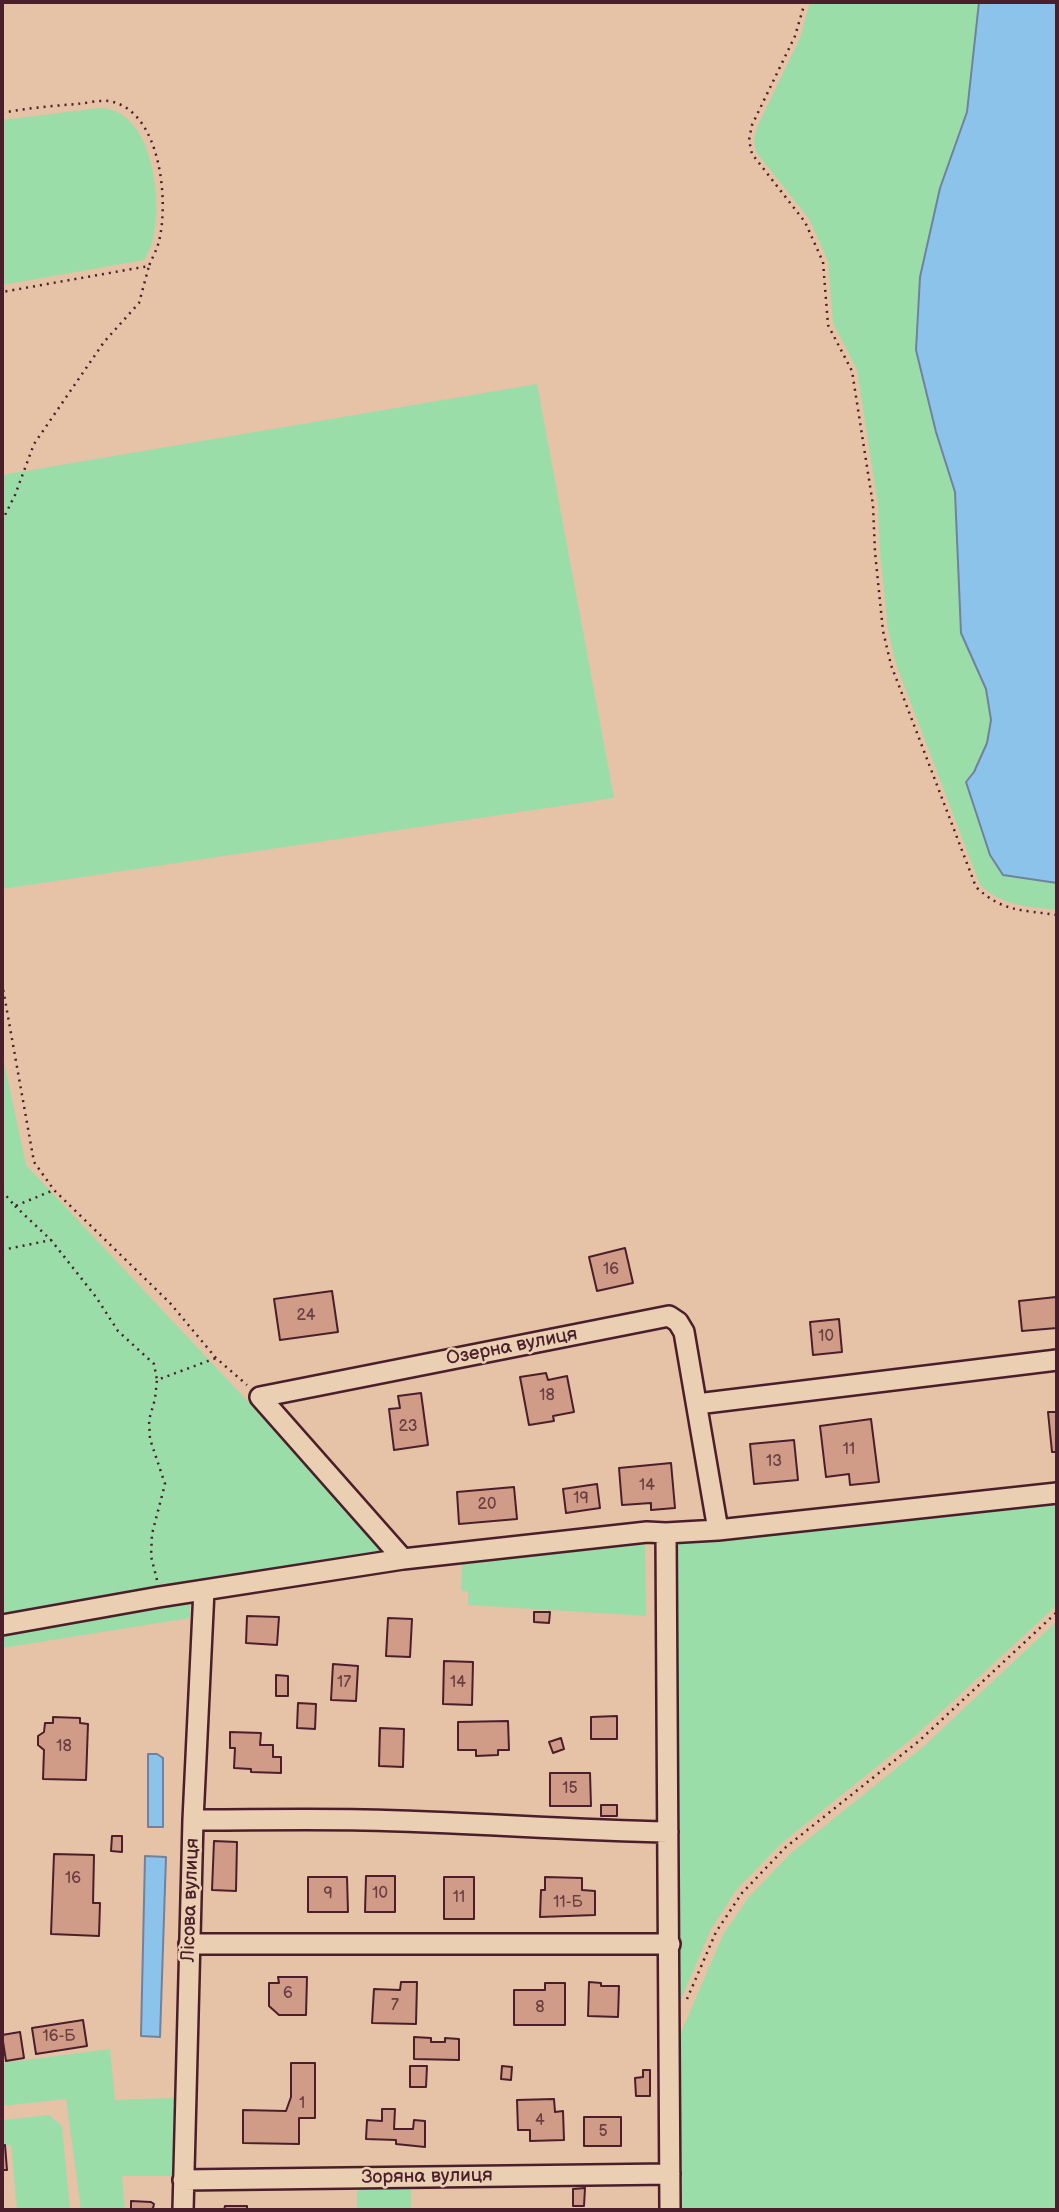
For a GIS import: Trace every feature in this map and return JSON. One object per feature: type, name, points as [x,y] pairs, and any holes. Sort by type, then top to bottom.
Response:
[{"type":"street","name":"Озерна вулиця","points":[[260,1396],[669,1316],[678,1322],[684,1332],[718,1530]]},
{"type":"street","points":[[696,1404],[1057,1360]]},
{"type":"street","points":[[260,1396],[403,1559]]},
{"type":"street","points":[[2,1625],[159,1597],[403,1559],[647,1532],[718,1530],[1057,1493]]},
{"type":"street","points":[[666,1533],[670,2210]]},
{"type":"street","name":"Лісова вулиця","points":[[183,2210],[193,1820],[204,1590]]},
{"type":"street","points":[[193,1820],[364,1820],[668,1832]]},
{"type":"street","points":[[189,1944],[670,1944]]},
{"type":"street","name":"Зоряна вулиця","points":[[183,2180],[670,2175]]},
{"type":"path","points":[[805,2],[795,36],[752,125],[749,140],[752,154],[805,222],[823,262],[828,325],[852,371],[873,505],[883,631],[891,665],[976,887],[990,901],[1009,909],[1057,915]]},
{"type":"path","points":[[2,113],[109,101],[135,115],[158,160],[162,186],[159,243],[149,266],[139,303],[104,342],[34,444],[2,521]]},
{"type":"path","points":[[2,292],[149,266]]},
{"type":"path","points":[[2,984],[34,1162],[54,1190],[170,1303],[216,1357],[260,1396]]},
{"type":"path","points":[[15,1206],[54,1190]]},
{"type":"path","points":[[2,1191],[51,1240],[96,1297],[118,1331],[154,1364],[157,1380],[149,1420],[150,1439],[165,1484],[152,1534],[150,1556],[159,1597]]},
{"type":"path","points":[[2,1250],[51,1240]]},
{"type":"path","points":[[157,1380],[216,1357]]},
{"type":"path","points":[[685,2005],[716,1932],[742,1893],[786,1847],[919,1741],[1057,1612]]},
{"type":"green space","points":[[810,2],[1014,2],[1003,875],[1057,883],[1057,910],[1007,902],[980,885],[896,664],[888,630],[878,505],[857,370],[833,323],[828,261],[809,219],[756,152],[754,140],[757,127],[800,38]]},
{"type":"green space","points":[[99,108],[117,112],[132,123],[150,159],[155,181],[156,223],[153,240],[144,260],[2,285],[2,120]]},
{"type":"green space","points":[[537,384],[614,798],[2,889],[2,475]]},
{"type":"green space","points":[[2,1053],[26,1165],[393,1556],[2,1616]]},
{"type":"green space","points":[[1057,1502],[1057,1605],[915,1736],[782,1843],[737,1889],[711,1929],[676,2011],[673,1539],[866,1525]]},
{"type":"green space","points":[[645,1538],[646,1616],[468,1605],[468,1592],[461,1590],[462,1562],[424,1567],[424,1564]]},
{"type":"green space","points":[[184,1601],[190,1606],[190,1618],[2,1648],[2,1631]]},
{"type":"green space","points":[[1057,1621],[1057,2210],[677,2210],[676,2044],[723,1935],[748,1898],[791,1853],[924,1746]]},
{"type":"green space","points":[[110,2049],[115,2100],[175,2098],[173,2176],[122,2176],[125,2210],[81,2210],[66,2099],[2,2106],[2,2063]]},
{"type":"green space","points":[[49,2115],[62,2126],[70,2210],[17,2210],[11,2145],[2,2146],[2,2120]]},
{"type":"green space","points":[[357,2187],[411,2189],[411,2210],[357,2210]]},
{"type":"water","points":[[979,2],[1057,2],[1057,883],[1003,875],[990,855],[966,782],[974,772],[987,743],[991,720],[986,689],[961,633],[955,492],[936,432],[916,350],[920,277],[940,188],[967,112]]},
{"type":"water","points":[[148,1754],[157,1754],[163,1758],[163,1827],[148,1827]]},
{"type":"water","points":[[145,1856],[166,1857],[160,2037],[141,2036]]},
{"type":"building","points":[[625,1248],[633,1283],[597,1291],[589,1257]]},
{"type":"building","points":[[332,1291],[338,1332],[280,1340],[274,1299]]},
{"type":"building","points":[[1056,1297],[1057,1328],[1022,1331],[1019,1301]]},
{"type":"building","points":[[839,1319],[842,1352],[813,1355],[810,1322]]},
{"type":"building","points":[[546,1373],[548,1380],[567,1376],[574,1412],[553,1416],[554,1421],[529,1425],[520,1377]]},
{"type":"building","points":[[421,1393],[428,1445],[394,1450],[389,1409],[400,1408],[398,1396]]},
{"type":"building","points":[[1048,1412],[1057,1412],[1057,1452],[1052,1452]]},
{"type":"building","points":[[871,1419],[879,1482],[850,1485],[849,1474],[826,1477],[820,1426]]},
{"type":"building","points":[[794,1440],[798,1480],[754,1484],[750,1444]]},
{"type":"building","points":[[671,1463],[675,1508],[651,1510],[651,1503],[622,1505],[619,1468]]},
{"type":"building","points":[[597,1484],[600,1508],[566,1513],[563,1489]]},
{"type":"building","points":[[514,1487],[517,1519],[459,1524],[457,1492]]},
{"type":"building","points":[[534,1612],[550,1612],[549,1623],[534,1622]]},
{"type":"building","points":[[247,1616],[279,1617],[277,1645],[246,1643]]},
{"type":"building","points":[[388,1618],[412,1619],[410,1657],[386,1656]]},
{"type":"building","points":[[444,1661],[473,1662],[472,1705],[443,1704]]},
{"type":"building","points":[[333,1664],[358,1666],[356,1701],[331,1700]]},
{"type":"building","points":[[276,1675],[288,1676],[288,1696],[276,1696]]},
{"type":"building","points":[[298,1703],[316,1704],[315,1729],[297,1728]]},
{"type":"building","points":[[617,1716],[617,1739],[591,1739],[591,1717]]},
{"type":"building","points":[[53,1717],[80,1718],[80,1723],[88,1724],[86,1780],[43,1779],[44,1750],[38,1745],[38,1736],[44,1732],[45,1723],[53,1723]]},
{"type":"building","points":[[508,1721],[509,1750],[498,1750],[498,1755],[476,1756],[476,1750],[458,1750],[458,1722]]},
{"type":"building","points":[[380,1728],[404,1729],[403,1767],[379,1766]]},
{"type":"building","points":[[230,1732],[261,1733],[260,1745],[273,1745],[273,1757],[281,1757],[281,1773],[251,1772],[251,1769],[234,1768],[235,1748],[230,1748]]},
{"type":"building","points":[[561,1738],[564,1749],[553,1753],[549,1742]]},
{"type":"building","points":[[550,1773],[590,1773],[591,1806],[550,1806]]},
{"type":"building","points":[[601,1805],[617,1805],[617,1816],[601,1816]]},
{"type":"building","points":[[112,1836],[122,1836],[122,1852],[111,1851]]},
{"type":"building","points":[[214,1841],[237,1842],[236,1891],[212,1890]]},
{"type":"building","points":[[54,1854],[94,1855],[93,1903],[100,1903],[99,1936],[51,1934]]},
{"type":"building","points":[[366,1876],[395,1876],[395,1912],[365,1912]]},
{"type":"building","points":[[308,1877],[347,1877],[348,1912],[308,1912]]},
{"type":"building","points":[[444,1877],[474,1877],[474,1919],[444,1919]]},
{"type":"building","points":[[545,1877],[582,1878],[582,1890],[595,1891],[595,1915],[540,1917],[541,1890],[545,1890]]},
{"type":"building","points":[[278,1977],[307,1977],[306,2015],[279,2015],[269,2006],[269,1983],[279,1983]]},
{"type":"building","points":[[401,1982],[417,1982],[416,2024],[372,2023],[374,1989],[400,1990]]},
{"type":"building","points":[[589,1982],[601,1983],[601,1986],[619,1986],[618,2017],[588,2016]]},
{"type":"building","points":[[545,1983],[565,1983],[565,2025],[514,2025],[514,1990],[545,1990]]},
{"type":"building","points":[[83,2020],[87,2046],[36,2054],[32,2028]]},
{"type":"building","points":[[20,2032],[24,2058],[6,2061],[2,2035]]},
{"type":"building","points":[[414,2037],[431,2038],[431,2042],[445,2042],[445,2038],[459,2039],[459,2060],[414,2059]]},
{"type":"building","points":[[291,2063],[315,2063],[315,2118],[299,2118],[299,2144],[243,2143],[243,2110],[286,2111],[291,2097]]},
{"type":"building","points":[[410,2066],[427,2066],[426,2087],[410,2087]]},
{"type":"building","points":[[502,2066],[512,2067],[511,2080],[501,2079]]},
{"type":"building","points":[[643,2070],[650,2070],[650,2096],[636,2096],[635,2078],[643,2077]]},
{"type":"building","points":[[554,2099],[555,2112],[563,2111],[564,2140],[530,2141],[530,2130],[518,2130],[517,2100]]},
{"type":"building","points":[[382,2109],[395,2109],[394,2129],[413,2129],[414,2120],[425,2121],[425,2147],[396,2144],[396,2140],[366,2139],[367,2120],[382,2121]]},
{"type":"building","points":[[584,2117],[621,2117],[621,2146],[584,2146]]},
{"type":"building","points":[[5,2145],[7,2170],[2,2170],[2,2146]]},
{"type":"building","points":[[585,2188],[584,2206],[573,2206],[573,2189]]},
{"type":"building","points":[[131,2201],[154,2204],[151,2210],[131,2210]]},
{"type":"building","points":[[225,2206],[247,2206],[247,2210],[224,2210]]}]
